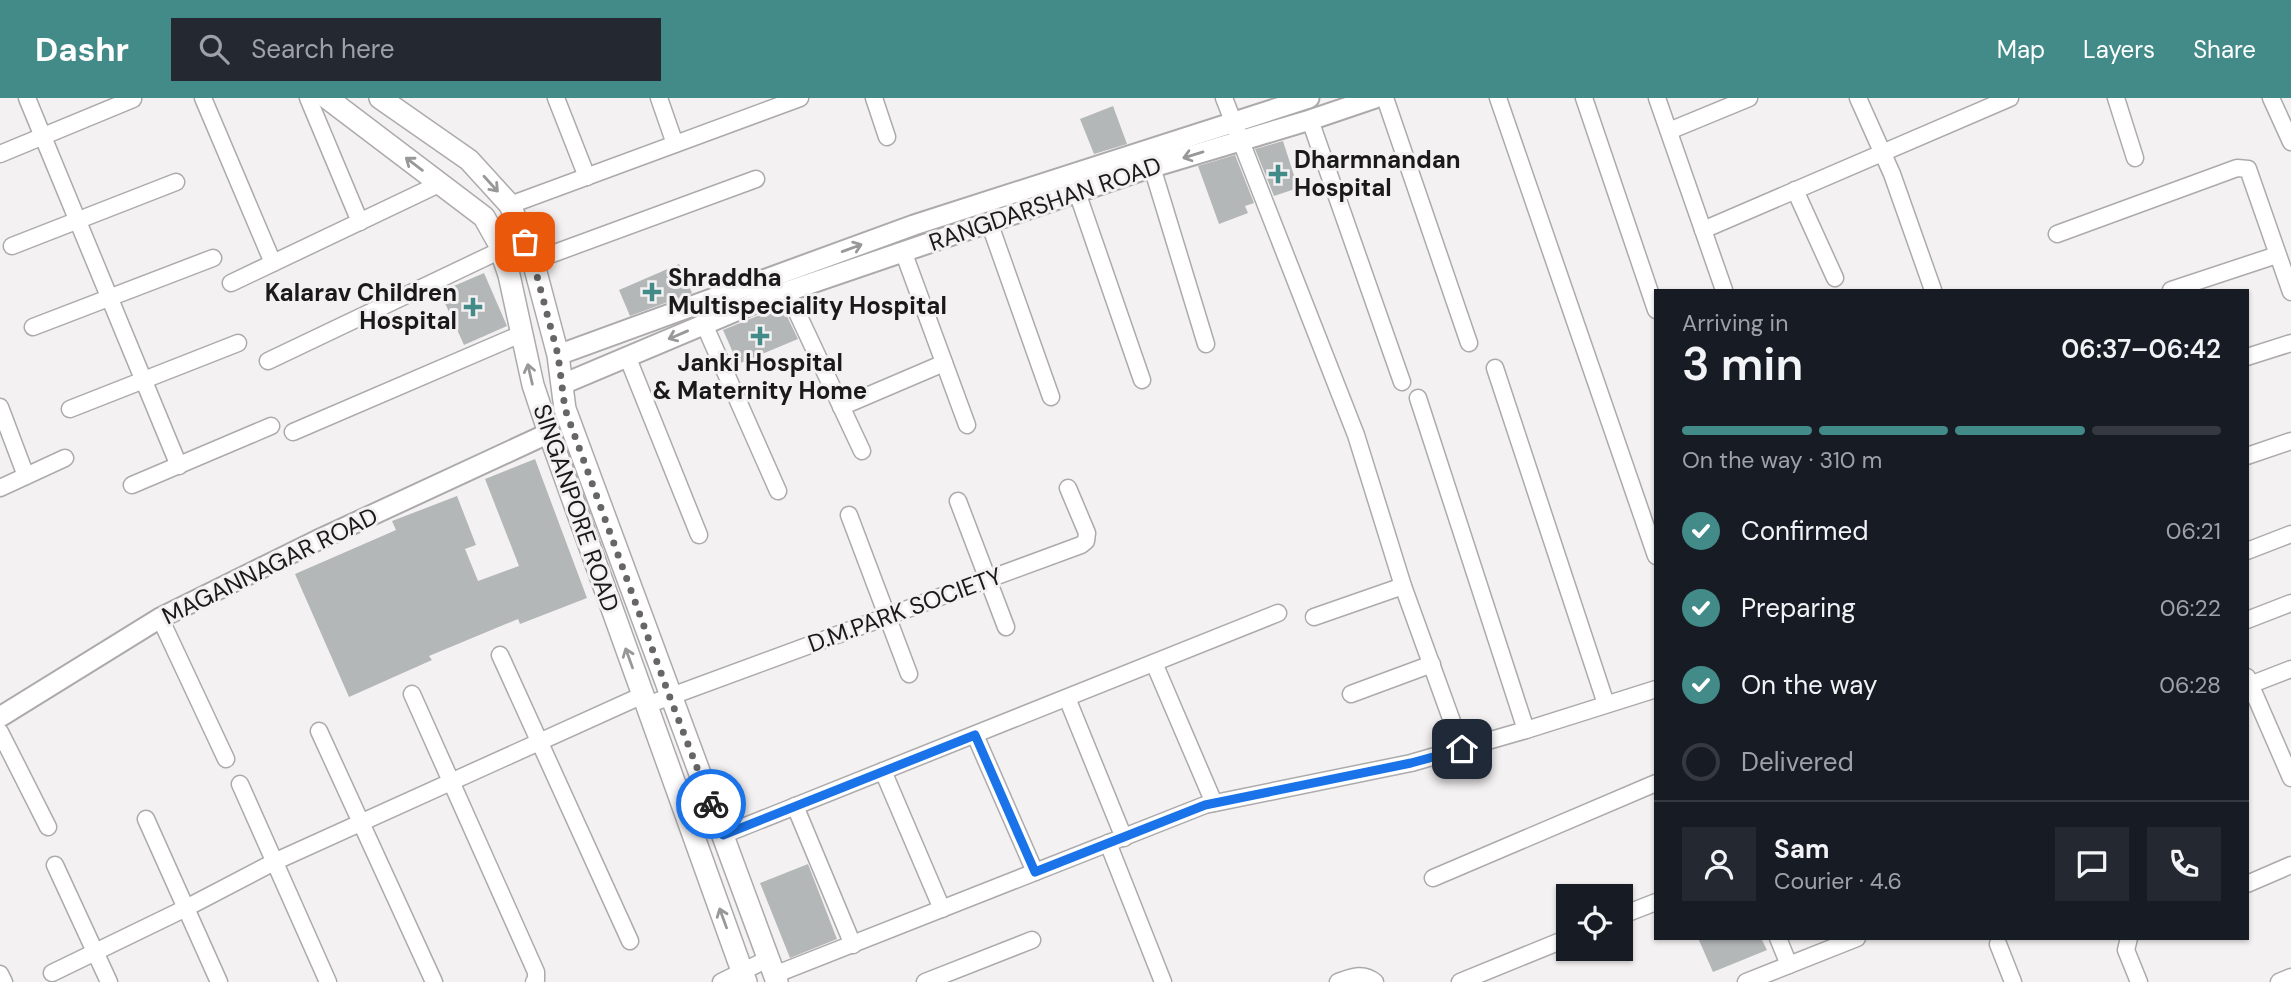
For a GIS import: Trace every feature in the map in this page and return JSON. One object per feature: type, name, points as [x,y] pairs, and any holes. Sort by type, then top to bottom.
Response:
[{"type":"main road","name":"SINGANPORE ROAD","points":[[327,98],[484,217],[501,250],[533,385],[549,433],[744,977]]},
{"type":"main road","name":"SINGANPORE ROAD","points":[[380,98],[470,160],[510,205],[533,261],[558,355],[565,409],[773,972]]},
{"type":"street","points":[[27,98],[179,466]]},
{"type":"street","points":[[203,98],[273,263]]},
{"type":"street","points":[[308,98],[360,222]]},
{"type":"street","points":[[556,98],[587,177]]},
{"type":"street","points":[[659,98],[675,144]]},
{"type":"street","points":[[510,205],[675,144],[766,104],[800,98]]},
{"type":"street","points":[[874,98],[887,137]]},
{"type":"street","points":[[1224,98],[1356,435],[1403,586],[1462,749]]},
{"type":"street","name":"RANGDARSHAN ROAD","points":[[558,355],[914,225],[1309,98]]},
{"type":"street","name":"RANGDARSHAN ROAD","points":[[563,384],[787,291],[1152,167],[1375,98]]},
{"type":"street","points":[[1385,98],[1469,343]]},
{"type":"street","points":[[1498,98],[1654,550]]},
{"type":"street","points":[[1584,98],[1654,304]]},
{"type":"street","points":[[1657,98],[1724,289]]},
{"type":"street","points":[[1669,131],[1749,98]]},
{"type":"street","points":[[1858,98],[1883,153],[1933,289]]},
{"type":"street","points":[[1703,230],[2010,98]]},
{"type":"street","points":[[2116,98],[2135,158]]},
{"type":"street","points":[[2271,98],[2285,116],[2291,142]]},
{"type":"street","points":[[0,153],[133,99]]},
{"type":"street","points":[[1310,120],[1402,382]]},
{"type":"street","points":[[1152,167],[1206,344]]},
{"type":"street","points":[[2057,234],[2237,168],[2248,169],[2291,292]]},
{"type":"street","points":[[533,261],[756,179]]},
{"type":"street","points":[[12,246],[176,182]]},
{"type":"street","points":[[231,284],[439,184]]},
{"type":"street","points":[[1795,190],[1835,278]]},
{"type":"street","points":[[1077,192],[1142,380]]},
{"type":"street","points":[[989,222],[1051,397]]},
{"type":"street","points":[[268,361],[501,250]]},
{"type":"street","points":[[903,251],[967,425]]},
{"type":"street","points":[[2174,289],[2277,255]]},
{"type":"street","points":[[33,327],[213,258]]},
{"type":"street","points":[[787,291],[862,451]]},
{"type":"street","points":[[704,324],[778,491]]},
{"type":"street","points":[[293,432],[521,334]]},
{"type":"street","points":[[2249,356],[2291,342]]},
{"type":"street","points":[[71,409],[238,343]]},
{"type":"street","points":[[627,356],[699,535]]},
{"type":"street","points":[[841,407],[944,363]]},
{"type":"street","points":[[1495,368],[1606,704]]},
{"type":"street","points":[[1418,398],[1526,730]]},
{"type":"street","points":[[0,407],[26,476]]},
{"type":"street","points":[[132,485],[271,426]]},
{"type":"street","name":"MAGANNAGAR ROAD","points":[[0,717],[160,618],[318,540],[549,433]]},
{"type":"street","points":[[2249,455],[2291,441]]},
{"type":"street","points":[[0,488],[65,458]]},
{"type":"street","name":"D.M.PARK SOCIETY","points":[[52,973],[274,862],[540,742],[645,700],[669,695],[1086,541],[1087,533],[1068,488]]},
{"type":"street","points":[[958,501],[1006,627]]},
{"type":"street","points":[[849,515],[909,674]]},
{"type":"street","points":[[2249,550],[2291,534]]},
{"type":"street","points":[[1314,617],[1403,586]]},
{"type":"street","points":[[2249,619],[2291,603]]},
{"type":"street","points":[[723,835],[1278,613]]},
{"type":"street","points":[[160,618],[226,759]]},
{"type":"street","points":[[500,655],[630,941]]},
{"type":"street","points":[[1154,663],[1214,803]]},
{"type":"street","points":[[1351,694],[1432,664]]},
{"type":"street","points":[[2249,682],[2291,669]]},
{"type":"street","points":[[2249,684],[2285,749],[2291,778]]},
{"type":"street","points":[[721,982],[773,972],[853,945],[1214,803],[1411,763],[1654,690]]},
{"type":"street","points":[[412,694],[536,972],[534,982]]},
{"type":"street","points":[[1067,698],[1125,838]]},
{"type":"street","points":[[319,731],[433,982]]},
{"type":"street","points":[[0,732],[48,827]]},
{"type":"street","points":[[975,735],[1035,872]]},
{"type":"street","points":[[883,771],[942,909]]},
{"type":"street","points":[[240,784],[328,982]]},
{"type":"street","points":[[1433,878],[1654,784]]},
{"type":"street","points":[[795,806],[853,945]]},
{"type":"street","points":[[146,819],[219,982]]},
{"type":"street","points":[[1108,843],[1163,982]]},
{"type":"street","points":[[55,865],[109,982]]},
{"type":"street","points":[[2249,883],[2291,865]]},
{"type":"street","points":[[1633,911],[1654,903]]},
{"type":"street","points":[[925,982],[1032,940]]},
{"type":"street","points":[[1779,940],[1789,965]]},
{"type":"street","points":[[1750,981],[1852,940]]},
{"type":"street","points":[[2128,940],[2126,950],[2139,982]]},
{"type":"street","points":[[1460,982],[1556,943]]},
{"type":"street","points":[[1998,944],[2013,982]]},
{"type":"street","points":[[0,974],[4,982]]},
{"type":"street","points":[[1338,982],[1355,975],[1368,977],[1375,982]]},
{"type":"street","points":[[2279,982],[2291,977]]},
{"type":"building","points":[[1113,106],[1127,144],[1094,154],[1080,119]]},
{"type":"building","points":[[1283,141],[1298,188],[1274,196],[1255,149]]},
{"type":"building","points":[[1235,155],[1254,203],[1245,206],[1248,213],[1219,224],[1198,166]]},
{"type":"building","points":[[679,264],[692,293],[630,316],[619,290]]},
{"type":"building","points":[[484,273],[507,326],[464,345],[440,292]]},
{"type":"building","points":[[782,306],[798,339],[738,364],[723,330]]},
{"type":"building","points":[[535,459],[587,598],[520,624],[518,619],[429,656],[432,660],[349,697],[295,574],[396,530],[392,521],[457,496],[476,545],[465,549],[478,581],[519,566],[485,479]]},
{"type":"building","points":[[808,864],[837,939],[790,958],[760,883]]},
{"type":"building","points":[[1699,940],[1762,940],[1767,950],[1713,972]]},
{"type":"way so far","points":[[525,242],[533,261],[558,355],[565,409],[711,804]]},
{"type":"place","name":"Dharmnandan Hospital","points":[[1278,174]]},
{"type":"place","name":"Shraddha Multispeciality Hospital","points":[[652,292]]},
{"type":"place","name":"Kalarav Children Hospital","points":[[473,307]]},
{"type":"place","name":"Janki Hospital & Maternity Home","points":[[760,336]]},
{"type":"route","points":[[711,804],[723,835],[975,735],[1035,872],[1205,805],[1411,763],[1462,749]]}]
